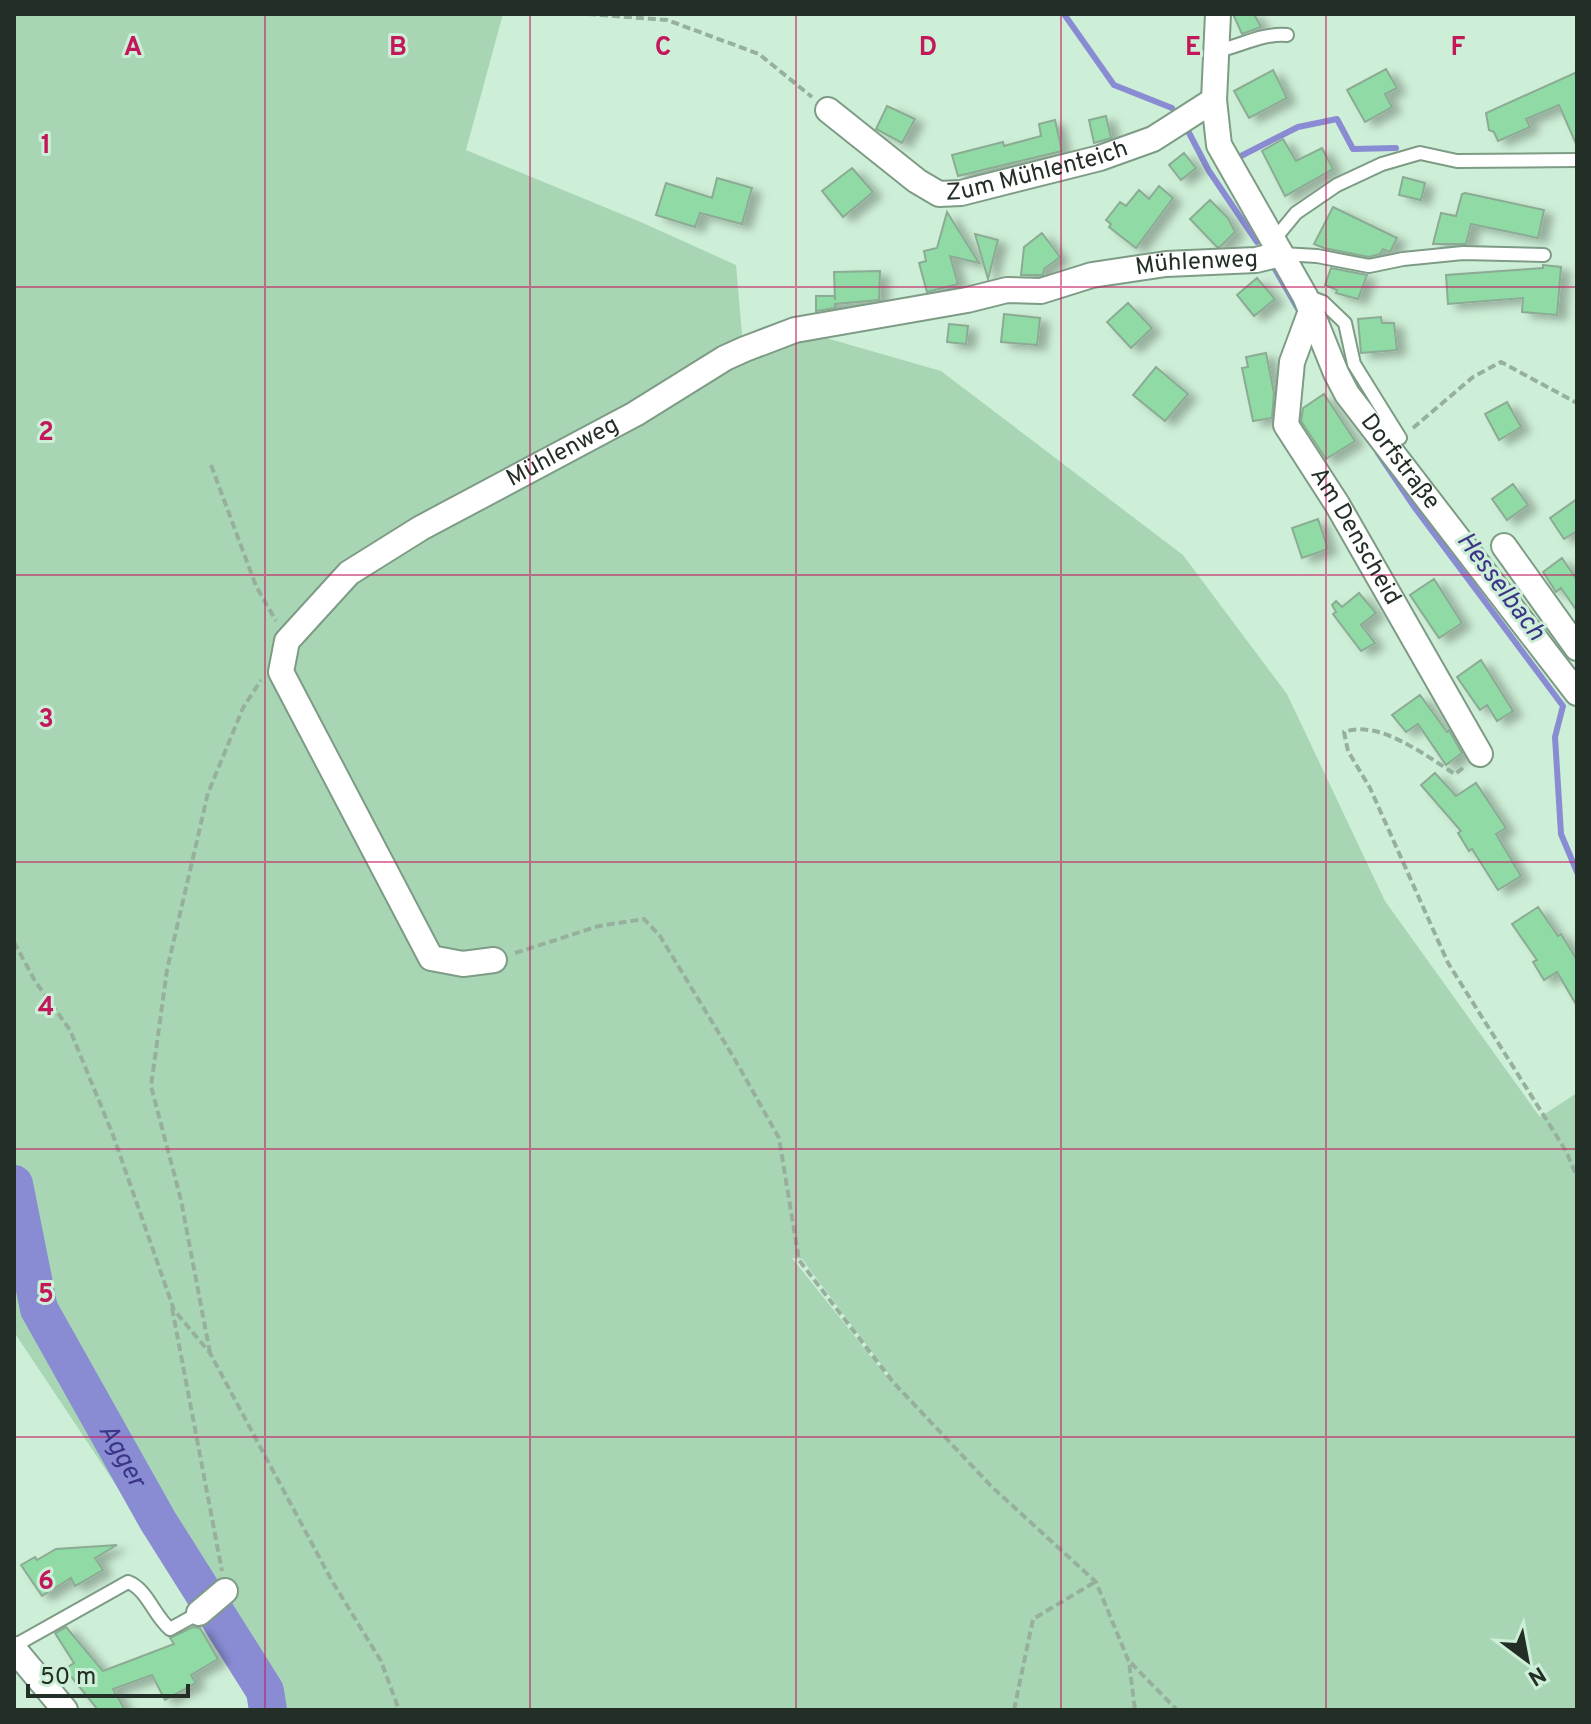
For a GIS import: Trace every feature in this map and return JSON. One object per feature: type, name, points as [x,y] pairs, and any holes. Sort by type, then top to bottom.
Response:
[{"type":"street","name":"Dorfstraße","points":[[1218,14],[1214,100],[1219,145],[1308,302],[1347,394],[1577,693]]},
{"type":"street","name":"Zum Mühlenteich","points":[[828,110],[917,181],[939,194],[961,193],[1100,158],[1153,139],[1214,100]]},
{"type":"street","name":"Mühlenweg","points":[[287,641],[349,573],[421,528],[635,414],[725,358],[782,334],[1007,290],[1041,291],[1092,275],[1166,264],[1256,260],[1277,248]]},
{"type":"street","name":"Am Denscheid","points":[[1308,302],[1292,362],[1286,425],[1337,504],[1480,754]]},
{"type":"street","points":[[1504,546],[1577,648]]},
{"type":"street","points":[[287,641],[281,672],[431,958],[463,964],[494,960]]},
{"type":"street","points":[[199,1613],[225,1591]]},
{"type":"street","points":[[14,1648],[65,1710]]},
{"type":"lane","points":[[1217,51],[1268,34],[1287,35]]},
{"type":"lane","points":[[1544,255],[1463,253],[1369,266],[1277,248],[1296,213],[1337,185],[1382,164],[1420,153],[1457,161],[1577,160]]},
{"type":"lane","name":"Dorfstraße","points":[[1308,302],[1323,302],[1345,323],[1354,364],[1400,438]]},
{"type":"lane","points":[[14,1648],[128,1582],[138,1585],[159,1620],[170,1629],[199,1613]]},
{"type":"path","points":[[588,14],[667,20],[759,54],[828,110]]},
{"type":"path","points":[[1400,438],[1473,377],[1501,362],[1577,403]]},
{"type":"path","points":[[211,465],[256,586],[287,641]]},
{"type":"path","points":[[210,1353],[181,1200],[151,1086],[167,970],[208,793],[243,708],[265,674]]},
{"type":"path","points":[[1480,754],[1455,774],[1401,740],[1356,728],[1344,732],[1348,751],[1370,788],[1448,963],[1566,1151],[1577,1177]]},
{"type":"path","points":[[494,960],[599,926],[644,919],[669,949],[779,1138],[799,1260],[893,1382],[992,1487],[1096,1582],[1129,1662],[1135,1710]]},
{"type":"path","points":[[14,942],[35,981],[70,1030],[113,1135],[174,1310],[210,1353],[332,1581],[381,1661],[399,1710]]},
{"type":"path","points":[[172,1306],[225,1591]]},
{"type":"path","points":[[1014,1710],[1033,1619],[1096,1582]]},
{"type":"path","points":[[1129,1662],[1177,1710]]},
{"type":"green space","points":[[14,14],[503,14],[466,150],[736,265],[743,345],[635,411],[421,524],[349,570],[280,647],[279,675],[430,964],[436,962],[284,671],[291,640],[351,575],[422,530],[636,417],[726,361],[794,332],[802,331],[941,371],[1183,555],[1287,694],[1385,901],[1540,1117],[1577,1093],[1577,1710],[258,1710],[251,1688],[14,1332]],"holes":[[[792,1258],[802,1259],[892,1379]]]},
{"type":"building","points":[[1233,14],[1254,14],[1261,27],[1242,34]]},
{"type":"building","points":[[1386,69],[1397,88],[1385,94],[1392,107],[1365,122],[1347,90]]},
{"type":"building","points":[[1273,70],[1287,98],[1249,118],[1234,91]]},
{"type":"building","points":[[1577,72],[1577,146],[1559,105],[1526,119],[1530,127],[1498,141],[1494,132],[1489,130],[1486,113]]},
{"type":"building","points":[[887,106],[915,119],[902,143],[876,129]]},
{"type":"building","points":[[1106,116],[1111,138],[1094,143],[1089,120]]},
{"type":"building","points":[[1055,120],[1062,151],[958,176],[952,155],[1041,136],[1039,124]]},
{"type":"building","points":[[1283,139],[1296,161],[1322,148],[1333,169],[1285,196],[1262,151]]},
{"type":"building","points":[[1184,153],[1196,168],[1181,180],[1169,165]]},
{"type":"building","points":[[852,168],[873,192],[843,217],[822,191]]},
{"type":"building","points":[[1403,177],[1425,183],[1421,200],[1399,195]]},
{"type":"building","points":[[717,178],[752,188],[742,224],[700,213],[695,227],[656,215],[666,183],[712,198]]},
{"type":"building","points":[[1159,186],[1173,198],[1136,248],[1109,227],[1111,224],[1106,220],[1120,202],[1126,206],[1139,190],[1149,199]]},
{"type":"building","points":[[1462,194],[1544,210],[1538,238],[1471,224],[1466,244],[1433,244],[1441,213],[1456,216]]},
{"type":"building","points":[[1210,200],[1228,218],[1235,232],[1220,247],[1190,219]]},
{"type":"building","points":[[1333,207],[1397,238],[1390,252],[1383,249],[1380,254],[1369,257],[1314,244]]},
{"type":"building","points":[[947,212],[979,263],[950,256],[958,284],[927,292],[919,263],[926,261],[924,251],[937,248]]},
{"type":"building","points":[[1042,233],[1060,257],[1044,269],[1043,275],[1021,275],[1024,247]]},
{"type":"building","points":[[975,234],[998,240],[988,279]]},
{"type":"building","points":[[1543,265],[1561,267],[1557,315],[1522,312],[1523,298],[1448,304],[1446,275],[1543,268]]},
{"type":"building","points":[[1331,268],[1367,275],[1358,299],[1336,293],[1337,290],[1325,285]]},
{"type":"building","points":[[880,271],[879,300],[835,304],[835,308],[816,311],[816,296],[835,296],[834,272]]},
{"type":"building","points":[[1257,278],[1275,299],[1254,316],[1237,295]]},
{"type":"building","points":[[1128,303],[1152,328],[1131,348],[1107,322]]},
{"type":"building","points":[[1004,314],[1040,318],[1037,345],[1001,342]]},
{"type":"building","points":[[1381,317],[1382,323],[1394,323],[1397,350],[1361,353],[1358,319]]},
{"type":"building","points":[[949,324],[968,326],[966,344],[947,342]]},
{"type":"building","points":[[1266,353],[1274,393],[1272,418],[1253,421],[1242,368],[1248,367],[1246,357]]},
{"type":"building","points":[[1156,367],[1188,394],[1165,421],[1133,395]]},
{"type":"building","points":[[1324,394],[1355,441],[1326,459],[1301,421],[1303,408]]},
{"type":"building","points":[[1507,402],[1521,427],[1499,440],[1485,414]]},
{"type":"building","points":[[1513,484],[1528,505],[1507,520],[1492,499]]},
{"type":"building","points":[[1577,499],[1577,531],[1564,539],[1550,518]]},
{"type":"building","points":[[1318,519],[1328,549],[1302,558],[1292,528]]},
{"type":"building","points":[[1562,558],[1577,580],[1577,611],[1561,588],[1556,592],[1543,572]]},
{"type":"building","points":[[1434,579],[1462,623],[1439,638],[1410,595]]},
{"type":"building","points":[[1359,593],[1376,613],[1361,625],[1375,643],[1361,651],[1333,614],[1336,612],[1332,605],[1336,601],[1342,607]]},
{"type":"building","points":[[1481,660],[1513,711],[1497,721],[1487,705],[1480,710],[1457,677]]},
{"type":"building","points":[[1420,695],[1447,732],[1449,730],[1462,753],[1446,765],[1418,724],[1406,732],[1392,715]]},
{"type":"building","points":[[1435,773],[1456,796],[1476,783],[1506,828],[1496,834],[1521,876],[1498,890],[1472,849],[1469,851],[1458,833],[1461,831],[1421,785]]},
{"type":"building","points":[[1538,907],[1558,936],[1561,934],[1577,960],[1577,1006],[1557,972],[1544,980],[1533,962],[1537,960],[1512,924]]},
{"type":"building","points":[[117,1545],[95,1558],[103,1570],[75,1586],[71,1578],[42,1596],[21,1565],[56,1549]]},
{"type":"building","points":[[66,1627],[103,1671],[174,1644],[170,1638],[193,1627],[200,1628],[218,1659],[191,1675],[196,1683],[165,1700],[152,1675],[113,1689],[125,1710],[98,1710],[65,1669],[74,1663],[55,1633]]},
{"type":"waterway","name":"Hesselbach","points":[[1064,14],[1114,85],[1172,108]]},
{"type":"waterway","points":[[1237,158],[1298,127],[1337,119],[1353,149],[1396,148]]},
{"type":"waterway","name":"Hesselbach","points":[[1187,129],[1209,171],[1257,242]]},
{"type":"waterway","name":"Hesselbach","points":[[1272,264],[1298,309]]},
{"type":"waterway","name":"Hesselbach","points":[[1378,453],[1415,508],[1563,706],[1555,737],[1561,834],[1577,872]]},
{"type":"waterway","name":"Agger","points":[[14,1184],[39,1309],[158,1521],[265,1691],[268,1710]]}]
